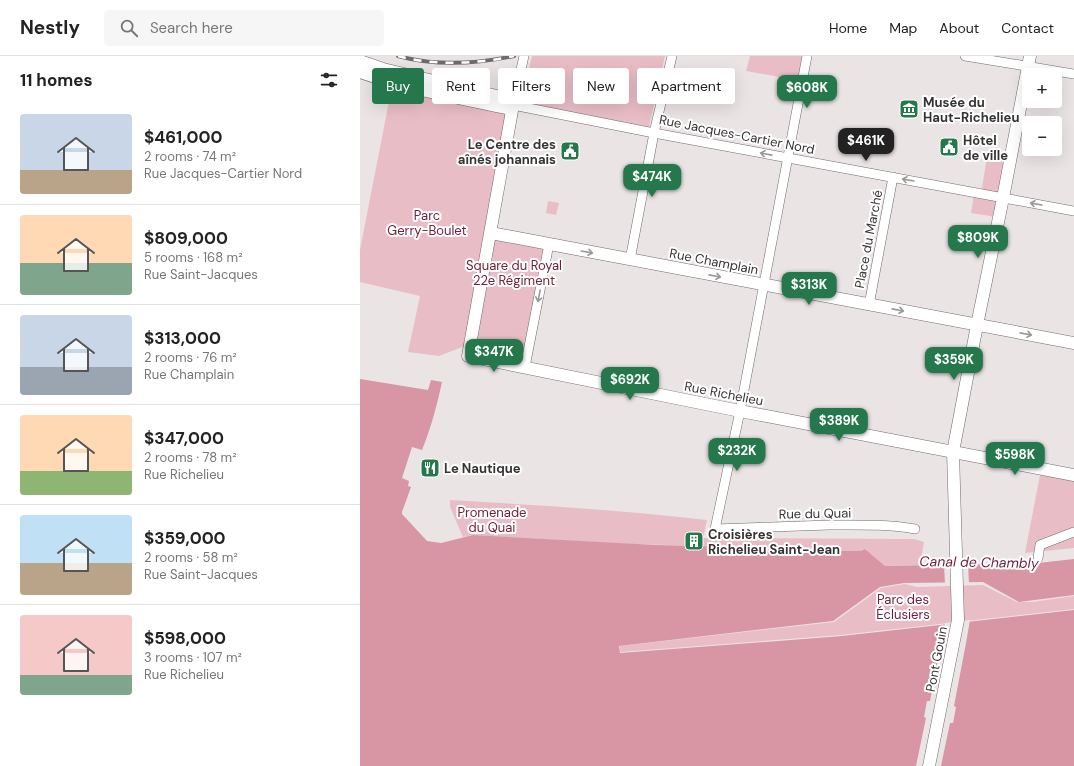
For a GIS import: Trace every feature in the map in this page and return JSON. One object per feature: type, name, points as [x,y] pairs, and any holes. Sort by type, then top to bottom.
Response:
[{"type":"street","points":[[491,233],[513,105],[524,56]]},
{"type":"street","points":[[630,260],[654,133],[672,56]]},
{"type":"street","points":[[740,411],[807,56]]},
{"type":"street","points":[[965,56],[1029,61],[1074,74]]},
{"type":"street","name":"Rue Jacques-Cartier Nord","points":[[360,61],[383,69],[509,99],[513,105]]},
{"type":"street","name":"Pont Gouin","points":[[929,766],[958,627],[953,452],[977,325],[1004,198],[1029,61]]},
{"type":"street","name":"Rue Jacques-Cartier Nord","points":[[360,72],[434,93],[507,108],[513,105],[654,133],[1074,211]]},
{"type":"street","name":"Place du Marché","points":[[869,304],[893,177]]},
{"type":"street","name":"Rue Champlain","points":[[491,233],[1074,343]]},
{"type":"street","name":"Rue Richelieu","points":[[491,233],[468,356],[740,411],[1074,475]]},
{"type":"street","points":[[525,367],[549,244]]},
{"type":"street","name":"Rue du Quai","points":[[740,411],[714,529],[863,525],[895,526],[915,529]]},
{"type":"street","points":[[1038,558],[1040,545],[1074,532]]},
{"type":"green space","points":[[532,56],[665,56],[662,68],[637,68],[637,104],[654,104],[649,127],[531,104],[565,104],[565,68],[529,68]]},
{"type":"green space","points":[[750,56],[807,56],[802,81],[746,71]]},
{"type":"green space","name":"Parc Gerry-Boulet","points":[[424,90],[432,92],[432,104],[477,104],[508,112],[465,346],[439,356],[408,352],[420,296],[360,282],[360,250],[388,104],[424,104]]},
{"type":"green space","points":[[988,152],[1009,155],[1001,196],[981,193]]},
{"type":"green space","points":[[974,195],[1000,200],[996,217],[971,213]]},
{"type":"green space","points":[[548,201],[559,203],[556,215],[546,213]]},
{"type":"green space","name":"Square du Royal 22e Régiment","points":[[491,233],[549,244],[525,367],[468,356]]},
{"type":"green space","points":[[1040,475],[1074,481],[1074,548],[1025,553]]},
{"type":"green space","name":"Promenade du Quai","points":[[450,500],[611,511],[707,520],[703,538],[914,539],[924,542],[920,565],[885,566],[865,549],[861,551],[746,550],[746,547],[629,544],[473,535],[463,537],[450,507]]},
{"type":"green space","name":"Parc des Éclusiers","points":[[905,584],[917,587],[983,585],[1017,602],[1032,602],[1074,596],[1074,609],[841,635],[620,652],[620,646],[834,622],[881,588]]},
{"type":"shaded area","points":[[360,379],[428,390],[431,380],[442,382],[434,416],[422,450],[412,447],[402,478],[409,481],[408,486],[411,487],[402,514],[427,541],[441,543],[473,535],[655,545],[745,547],[745,550],[861,551],[865,549],[885,566],[1038,563],[1074,559],[1074,595],[1019,602],[983,582],[904,583],[880,587],[833,621],[619,646],[620,653],[842,636],[1074,610],[1074,766],[360,766]]},
{"type":"pier","points":[[968,562],[969,585],[945,585],[944,563]]},
{"type":"pier","points":[[970,620],[954,706],[956,707],[953,723],[950,723],[941,766],[916,766],[926,718],[924,717],[927,701],[930,701],[945,623]]},
{"type":"railway","points":[[398,56],[441,63],[485,61],[514,56]]},
{"type":"place","name":"Musée du Haut-Richelieu","points":[[909,109]]},
{"type":"place","name":"Hôtel de ville","points":[[949,147]]},
{"type":"place","name":"Le Centre des aînés johannais","points":[[570,151]]},
{"type":"place","name":"Le Nautique","points":[[430,468]]},
{"type":"place","name":"Croisières Richelieu Saint-Jean","points":[[694,541]]},
{"type":"water label","name":"Canal de Chambly","points":[[979,562]]}]
